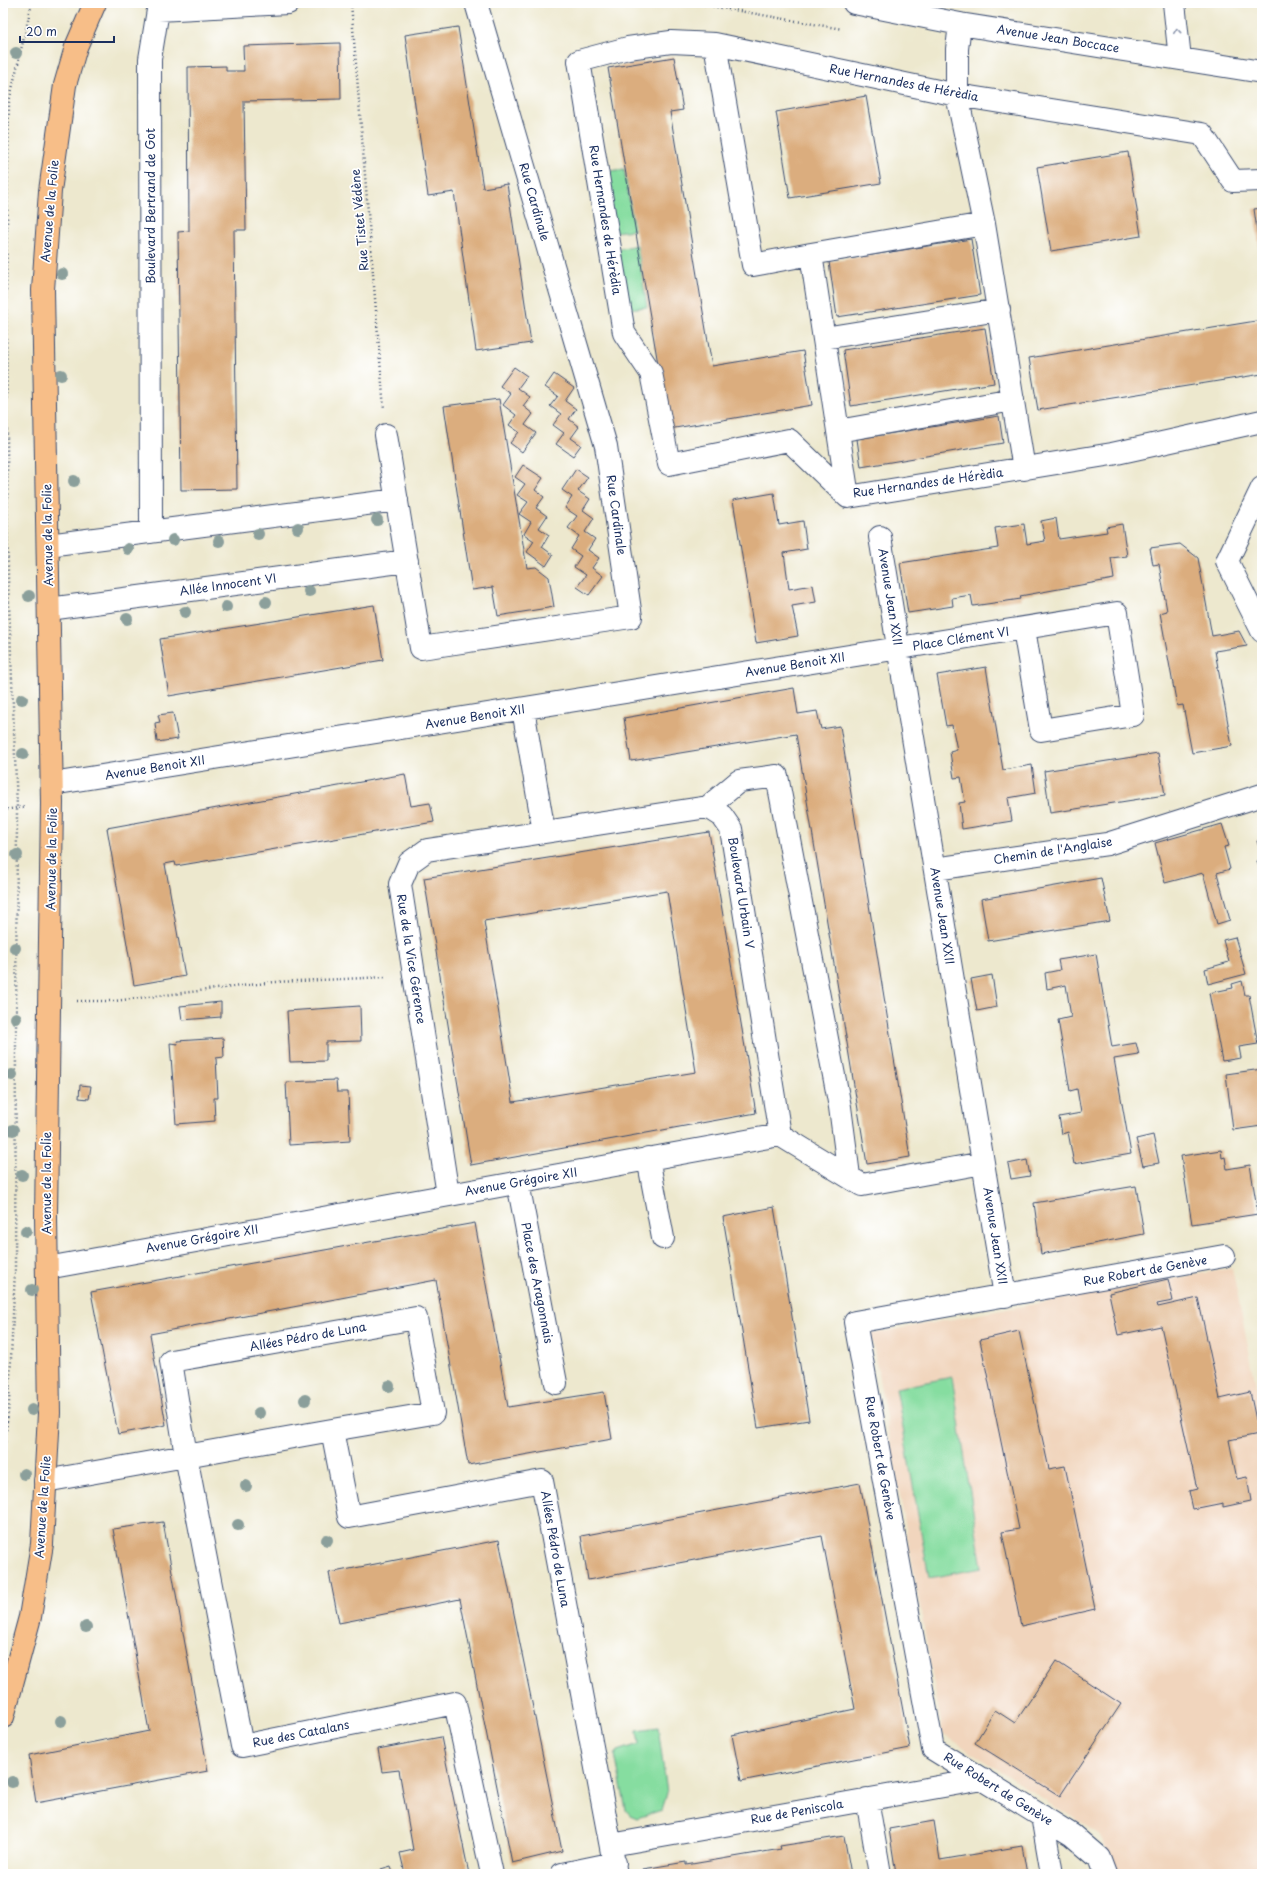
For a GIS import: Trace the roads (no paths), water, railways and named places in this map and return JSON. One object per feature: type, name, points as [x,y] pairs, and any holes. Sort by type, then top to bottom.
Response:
[{"type":"main road","name":"Avenue de la Folie","points":[[3,1717],[30,1617],[42,1544],[49,1413],[46,1216],[52,784],[43,290],[50,191],[65,85],[76,47],[95,3]]},
{"type":"street","name":"Boulevard Bertrand de Got","points":[[151,532],[150,59],[158,10],[288,3]]},
{"type":"street","name":"Rue Cardinale","points":[[386,435],[421,648],[631,617],[606,446],[476,3]]},
{"type":"street","name":"Avenue Jean Boccace","points":[[854,3],[880,6],[960,24],[1262,72]]},
{"type":"street","points":[[1174,3],[1180,59]]},
{"type":"street","points":[[960,24],[957,49],[957,95],[984,224],[1024,469]]},
{"type":"street","name":"Rue Hernandes de Hérèdia","points":[[1262,180],[1233,181],[1202,134],[957,95],[715,44],[670,42],[628,48],[579,61],[624,333],[651,373],[669,464],[790,440],[848,497],[1119,453],[1262,421]]},
{"type":"street","points":[[715,44],[753,266],[811,254],[984,224]]},
{"type":"street","points":[[811,254],[848,497]]},
{"type":"street","points":[[824,338],[998,310]]},
{"type":"street","points":[[838,431],[1013,400]]},
{"type":"street","points":[[1262,488],[1227,561],[1262,631]]},
{"type":"street","points":[[48,545],[397,500]]},
{"type":"street","name":"Avenue Jean XXII","points":[[880,537],[1005,1296]]},
{"type":"street","name":"Allée Innocent VI","points":[[49,610],[407,561]]},
{"type":"street","name":"Place Clément VI","points":[[898,649],[1117,613],[1133,715],[1041,730],[1024,629]]},
{"type":"street","name":"Avenue Benoit XII","points":[[52,784],[898,649]]},
{"type":"street","points":[[523,709],[544,832],[708,807],[739,781],[777,776],[840,1107],[848,1176]]},
{"type":"street","name":"Chemin de l'Anglaise","points":[[935,869],[1107,844],[1262,795]]},
{"type":"street","name":"Boulevard Urbain V","points":[[708,807],[722,816],[731,829],[780,1135]]},
{"type":"street","name":"Rue de la Vice Gérence","points":[[448,1195],[400,884],[409,863],[427,850],[544,832]]},
{"type":"street","points":[[780,1135],[862,1185],[983,1163]]},
{"type":"street","name":"Avenue Grégoire XII","points":[[47,1268],[780,1135]]},
{"type":"street","points":[[648,1158],[663,1238]]},
{"type":"street","name":"Place des Aragonnais","points":[[518,1183],[556,1383]]},
{"type":"street","name":"Rue Robert de Genève","points":[[1105,1874],[1099,1858],[1072,1835],[933,1749],[855,1322],[1224,1256]]},
{"type":"street","name":"Allées Pédro de Luna","points":[[45,1481],[432,1413],[416,1318],[171,1361],[186,1456]]},
{"type":"street","name":"Allées Pédro de Luna","points":[[332,1430],[349,1517],[542,1481],[614,1861]]},
{"type":"street","name":"Rue des Catalans","points":[[186,1456],[242,1746],[455,1703],[492,1874]]},
{"type":"street","name":"Rue de Peniscola","points":[[614,1861],[867,1800],[983,1779]]},
{"type":"street","points":[[867,1800],[880,1874]]},
{"type":"street","points":[[1042,1816],[1052,1874]]},
{"type":"street","points":[[562,1874],[614,1861]]}]
